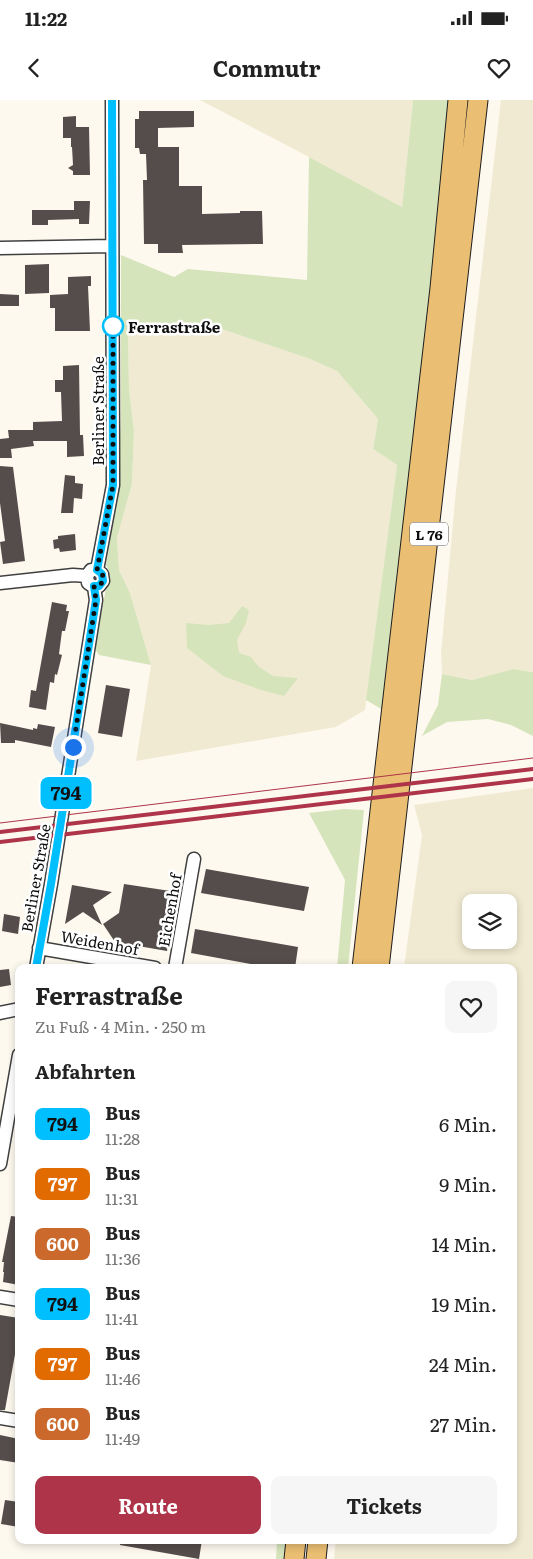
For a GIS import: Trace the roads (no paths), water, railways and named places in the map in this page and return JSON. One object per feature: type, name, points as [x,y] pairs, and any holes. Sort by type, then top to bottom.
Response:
[{"type":"main road","name":"L 76","points":[[362,964],[440,288],[458,100]]},
{"type":"main road","name":"L 76","points":[[379,964],[478,100]]},
{"type":"main road","points":[[294,1559],[296,1544]]},
{"type":"main road","points":[[316,1559],[318,1544]]},
{"type":"street","name":"Berliner Straße","points":[[37,964],[96,600],[92,577],[113,485],[112,100]]},
{"type":"street","points":[[0,248],[112,246]]},
{"type":"street","points":[[0,583],[74,575],[92,577]]},
{"type":"street","name":"Eichenhof","points":[[176,964],[194,859]]},
{"type":"street","name":"Weidenhof","points":[[40,948],[132,964]]},
{"type":"street","points":[[0,1012],[15,1010]]},
{"type":"street","points":[[0,1164],[13,1120],[15,1098]]},
{"type":"street","points":[[0,1297],[15,1299]]},
{"type":"street","points":[[0,1418],[15,1420]]},
{"type":"tram line","points":[[0,823],[533,758]]},
{"type":"railway","points":[[0,832],[533,769]]},
{"type":"railway","points":[[0,842],[533,779]]},
{"type":"place","name":"Ferrastraße","points":[[113,326]]}]
